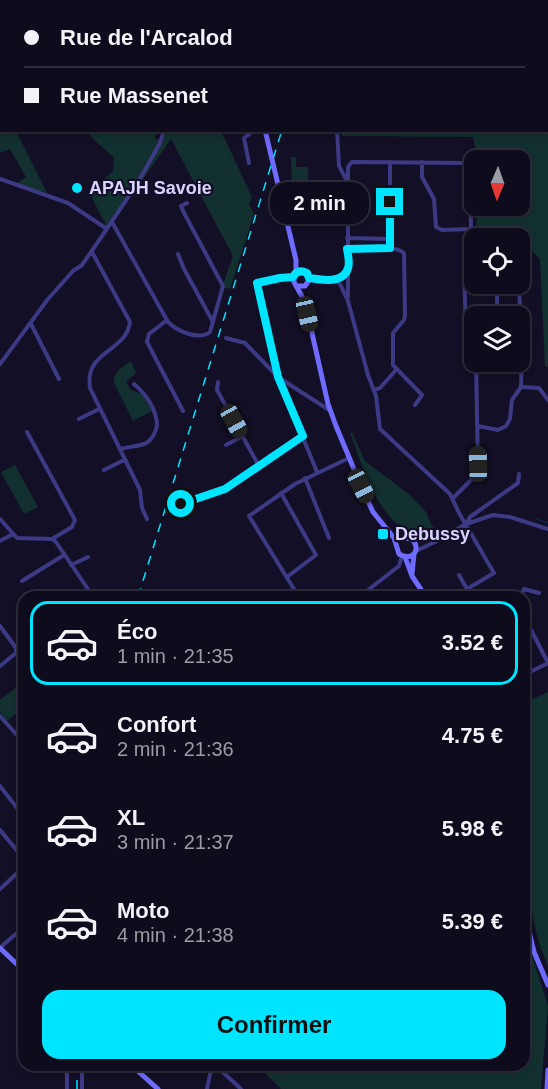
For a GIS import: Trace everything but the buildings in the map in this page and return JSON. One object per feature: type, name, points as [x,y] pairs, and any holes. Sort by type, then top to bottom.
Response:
[{"type":"main road","points":[[265,132],[296,260],[297,273],[294,282],[305,303],[331,411],[373,512],[387,529],[422,591]]},
{"type":"main road","points":[[297,273],[307,273],[309,278],[305,286],[305,303]]},
{"type":"main road","points":[[297,286],[305,286]]},
{"type":"main road","points":[[387,529],[402,538],[409,537],[416,543],[412,576]]},
{"type":"main road","points":[[397,546],[402,538]]},
{"type":"main road","points":[[404,557],[415,552]]},
{"type":"main road","points":[[530,935],[534,952],[548,985]]},
{"type":"main road","points":[[1,946],[18,965]]},
{"type":"main road","points":[[547,1089],[548,1070]]},
{"type":"main road","points":[[138,1071],[158,1089]]},
{"type":"street","points":[[0,364],[48,299],[92,252],[137,184],[160,143],[163,132]]},
{"type":"street","points":[[249,132],[244,138],[249,163]]},
{"type":"street","points":[[337,132],[339,166],[347,182]]},
{"type":"street","points":[[348,301],[347,182],[348,167],[352,162],[463,162],[468,165],[470,176],[471,228]]},
{"type":"street","points":[[390,162],[390,248]]},
{"type":"street","points":[[422,162],[422,177],[434,199],[436,227],[442,230],[464,229]]},
{"type":"street","points":[[0,179],[68,203],[107,229]]},
{"type":"street","points":[[112,222],[167,320],[171,325],[199,337],[210,332],[223,286],[183,211],[181,206],[187,203]]},
{"type":"street","points":[[347,238],[390,238]]},
{"type":"street","points":[[347,249],[390,248],[400,250],[405,257],[405,316],[393,337],[393,365],[422,395],[415,405]]},
{"type":"street","points":[[92,252],[129,322],[128,331],[123,339],[97,359],[91,369],[90,388],[140,490],[142,508],[147,519]]},
{"type":"street","points":[[178,254],[213,322]]},
{"type":"street","points":[[309,278],[337,280],[344,276],[348,269]]},
{"type":"street","points":[[297,273],[257,283],[278,377],[317,472]]},
{"type":"street","points":[[337,280],[348,301],[374,390],[380,429],[453,498],[459,513],[494,573],[467,589],[459,575]]},
{"type":"street","points":[[478,426],[498,430],[506,426],[510,419],[513,396],[520,387],[522,351],[519,294]]},
{"type":"street","points":[[167,320],[149,334],[147,342],[183,411]]},
{"type":"street","points":[[31,323],[59,379]]},
{"type":"street","points":[[226,338],[245,344],[278,377],[331,411]]},
{"type":"street","points":[[374,390],[380,388],[396,370]]},
{"type":"street","points":[[453,498],[477,474],[476,372]]},
{"type":"street","points":[[218,382],[217,390],[259,466]]},
{"type":"street","points":[[120,449],[149,442],[157,426],[152,406],[141,389],[134,384]]},
{"type":"street","points":[[520,387],[538,388],[548,400]]},
{"type":"street","points":[[80,419],[99,409]]},
{"type":"street","points":[[0,519],[13,534],[20,538],[52,539],[72,527],[75,520],[27,432]]},
{"type":"street","points":[[226,445],[243,436]]},
{"type":"street","points":[[181,504],[225,489],[303,436]]},
{"type":"street","points":[[295,591],[249,516],[305,478],[350,458]]},
{"type":"street","points":[[104,470],[124,460]]},
{"type":"street","points":[[466,524],[471,517],[518,483],[519,474]]},
{"type":"street","points":[[305,478],[329,538]]},
{"type":"street","points":[[281,493],[316,555],[287,578]]},
{"type":"street","points":[[415,552],[466,524],[484,517],[503,515],[548,529]]},
{"type":"street","points":[[0,541],[13,534]]},
{"type":"street","points":[[52,539],[90,591]]},
{"type":"street","points":[[416,543],[429,544]]},
{"type":"street","points":[[22,581],[64,555]]},
{"type":"street","points":[[71,565],[88,557]]},
{"type":"street","points":[[367,591],[399,566],[404,557]]},
{"type":"street","points":[[399,566],[409,568]]},
{"type":"street","points":[[523,591],[524,589],[539,593]]},
{"type":"street","points":[[0,626],[16,648],[16,653],[0,666]]},
{"type":"street","points":[[530,628],[548,663],[530,672]]},
{"type":"street","points":[[0,716],[18,736]]},
{"type":"street","points":[[0,786],[18,809]]},
{"type":"street","points":[[0,830],[18,852]]},
{"type":"street","points":[[0,889],[18,872]]},
{"type":"street","points":[[1,946],[18,932]]},
{"type":"street","points":[[66,1089],[68,1071]]},
{"type":"street","points":[[82,1071],[82,1089]]},
{"type":"street","points":[[207,1089],[212,1071]]},
{"type":"street","points":[[220,1071],[241,1089]]},
{"type":"green space","points":[[0,132],[16,132],[47,193],[16,184],[26,177],[10,149],[0,153]]},
{"type":"green space","points":[[90,132],[157,132],[155,139],[163,139],[166,132],[221,132],[252,197],[249,205],[254,214],[230,289],[222,287],[233,256],[171,139],[108,229],[89,192],[113,171],[114,158],[89,135]]},
{"type":"green space","points":[[341,132],[548,132],[548,367],[545,366],[540,259],[530,249],[530,228],[476,227],[477,216],[530,216],[530,150],[476,150],[473,137],[342,136]]},
{"type":"green space","points":[[291,157],[296,157],[296,167],[308,167],[309,195],[292,195]]},
{"type":"green space","points":[[131,361],[136,373],[126,382],[131,390],[142,394],[152,411],[133,421],[114,383],[117,373]]},
{"type":"green space","points":[[352,432],[365,461],[410,495],[426,512],[432,526],[441,531],[429,540],[402,527],[387,514],[368,481],[350,433]]},
{"type":"green space","points":[[15,465],[38,507],[24,514],[1,472]]},
{"type":"green space","points":[[18,686],[18,712],[7,721],[0,712],[0,700]]},
{"type":"green space","points":[[548,692],[548,966],[535,928],[531,898],[530,700]]},
{"type":"green space","points":[[530,949],[548,1006],[541,1089],[281,1089],[263,1071],[530,1071]]},
{"type":"waterway","points":[[536,519],[548,523]]},
{"type":"railway","points":[[140,591],[281,132]]},
{"type":"railway","points":[[77,1071],[77,1089]]},
{"type":"place","name":"APAJH Savoie","points":[[77,188]]},
{"type":"place","name":"Debussy","points":[[383,534]]},
{"type":"route","points":[[181,504],[225,489],[303,436],[278,377],[257,283],[293,277],[301,271],[307,273],[309,278],[337,280],[344,276],[348,269],[347,249],[390,248],[390,202]]}]
